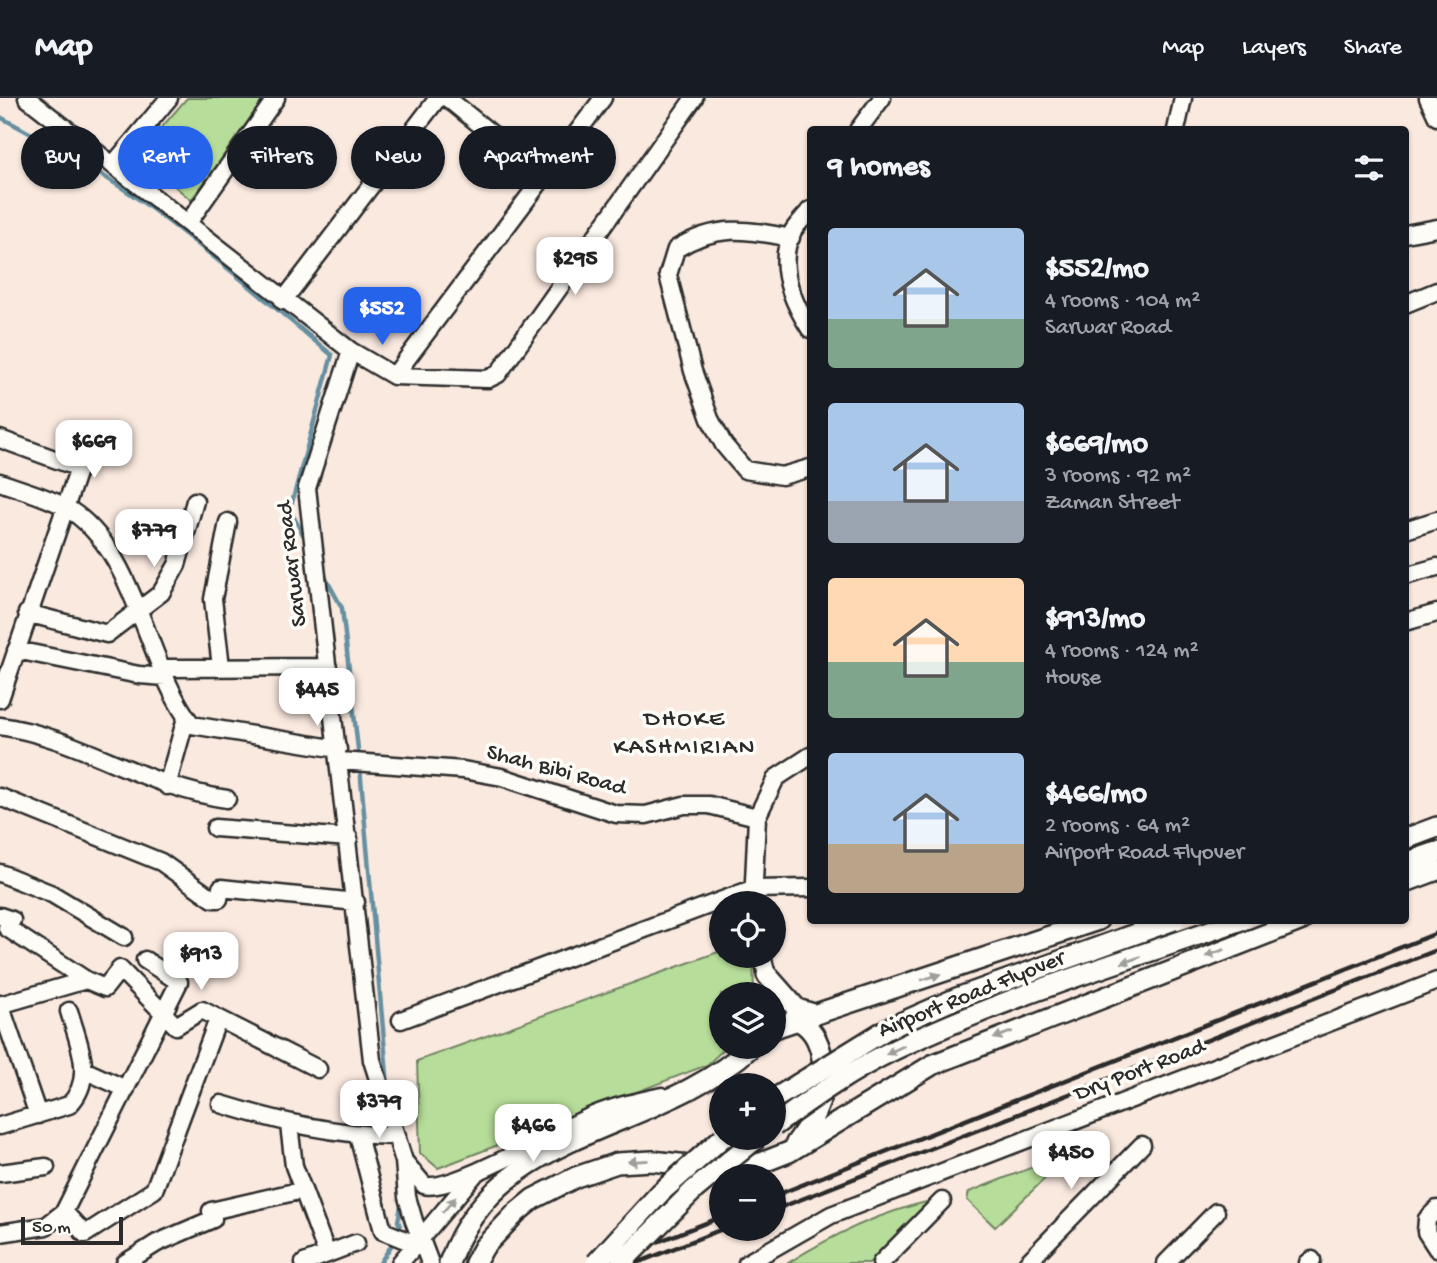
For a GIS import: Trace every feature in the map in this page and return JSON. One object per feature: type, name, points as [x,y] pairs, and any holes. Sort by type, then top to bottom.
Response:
[{"type":"main road","points":[[1409,826],[1437,825]]},
{"type":"main road","points":[[1409,837],[1437,825]]},
{"type":"main road","points":[[1409,862],[1436,859]]},
{"type":"main road","points":[[1409,879],[1436,859]]},
{"type":"main road","points":[[786,1023],[1086,924]]},
{"type":"main road","name":"Airport Road Flyover","points":[[786,1092],[887,1029],[957,998],[1163,924]]},
{"type":"main road","name":"Airport Road Flyover","points":[[786,1118],[825,1090],[895,1049],[958,1022],[1230,924]]},
{"type":"main road","points":[[475,1263],[500,1228],[533,1199],[576,1177],[617,1163],[652,1161],[734,1170],[789,1152],[932,1065],[1292,924]]},
{"type":"main road","points":[[786,1000],[797,1009],[814,1014]]},
{"type":"main road","points":[[789,1152],[818,1109],[822,1085],[820,1045],[812,1032],[794,1019]]},
{"type":"main road","points":[[449,1263],[471,1215],[510,1175],[572,1139],[687,1091],[737,1059]]},
{"type":"main road","points":[[596,1263],[660,1193],[709,1150]]},
{"type":"main road","points":[[621,1263],[712,1174],[742,1150]]},
{"type":"main road","points":[[510,1175],[533,1199]]},
{"type":"street","points":[[27,98],[283,301],[351,351],[394,376],[488,379],[498,374],[694,98]]},
{"type":"street","points":[[113,165],[169,98]]},
{"type":"street","points":[[188,223],[276,98]]},
{"type":"street","points":[[283,301],[438,98]]},
{"type":"street","points":[[447,98],[482,126]]},
{"type":"street","points":[[583,126],[603,98]]},
{"type":"street","points":[[861,126],[881,98]]},
{"type":"street","points":[[1178,126],[1183,98]]},
{"type":"street","points":[[1428,98],[1437,117]]},
{"type":"street","points":[[394,376],[538,189]]},
{"type":"street","points":[[807,214],[793,231],[785,268],[792,300],[807,324]]},
{"type":"street","points":[[1409,233],[1437,228]]},
{"type":"street","points":[[791,238],[727,230],[698,235],[676,249],[668,275],[693,371],[710,419],[724,445],[745,470],[782,476],[807,468]]},
{"type":"street","points":[[1409,302],[1437,291]]},
{"type":"street","name":"Sarwar Road","points":[[351,351],[307,488],[349,838],[372,1060],[404,1161],[407,1197],[419,1239],[430,1263]]},
{"type":"street","points":[[0,439],[79,468]]},
{"type":"street","points":[[0,699],[27,613],[88,441]]},
{"type":"street","points":[[0,482],[65,507],[95,533],[123,575],[186,718],[167,786]]},
{"type":"street","points":[[27,613],[107,634],[161,593],[177,565],[195,500]]},
{"type":"street","points":[[1409,529],[1437,520]]},
{"type":"street","points":[[221,667],[213,599],[228,522]]},
{"type":"street","points":[[1409,575],[1437,567]]},
{"type":"street","points":[[1409,621],[1437,613]]},
{"type":"street","points":[[16,650],[139,675],[221,667],[328,667]]},
{"type":"street","name":"Shah Bibi Road","points":[[186,718],[192,725],[339,755],[502,777],[616,814],[646,815],[684,805],[709,805],[757,817]]},
{"type":"street","points":[[0,726],[36,731],[167,786],[227,799]]},
{"type":"street","points":[[753,891],[757,817],[776,778],[807,758]]},
{"type":"street","points":[[0,797],[161,862],[214,899],[219,899],[220,888],[356,902]]},
{"type":"street","points":[[215,828],[349,838]]},
{"type":"street","points":[[0,873],[52,894],[124,937]]},
{"type":"street","points":[[786,891],[807,888]]},
{"type":"street","points":[[401,1020],[709,912]]},
{"type":"street","points":[[0,916],[12,920],[7,929],[86,980],[105,988],[120,969],[176,1026],[202,1010],[318,1069]]},
{"type":"street","points":[[0,1233],[46,1226],[64,1212],[179,982],[145,960]]},
{"type":"street","points":[[38,1115],[0,1004],[86,980]]},
{"type":"street","name":"Dry Port Road","points":[[747,1263],[831,1215],[1437,981]]},
{"type":"street","points":[[0,1126],[69,1105],[77,1097],[86,1071],[69,1011]]},
{"type":"street","points":[[64,1212],[85,1234],[154,1190],[218,1019]]},
{"type":"street","points":[[86,1071],[125,1089]]},
{"type":"street","points":[[404,1161],[416,1179],[430,1187],[478,1171],[594,1115],[687,1091]]},
{"type":"street","points":[[221,1104],[289,1125],[358,1135],[397,1136]]},
{"type":"street","points":[[289,1125],[294,1166],[327,1254]]},
{"type":"street","points":[[358,1135],[383,1231],[408,1241],[419,1239]]},
{"type":"street","points":[[1027,1263],[1142,1145]]},
{"type":"street","points":[[0,1173],[46,1167]]},
{"type":"street","points":[[400,1263],[478,1171]]},
{"type":"street","points":[[125,1263],[157,1243],[213,1219],[211,1211],[303,1190]]},
{"type":"street","points":[[881,1263],[943,1201]]},
{"type":"street","points":[[1437,1209],[1427,1219],[1426,1232],[1437,1249]]},
{"type":"street","points":[[1166,1263],[1216,1212]]},
{"type":"street","points":[[304,1263],[355,1243]]},
{"type":"green space","points":[[187,98],[269,98],[248,126],[227,126],[227,153],[213,171],[213,126],[163,126]]},
{"type":"green space","points":[[178,189],[199,189],[191,200]]},
{"type":"green space","points":[[709,955],[709,968],[753,968],[754,982],[709,982],[709,1059],[713,1059],[707,1065],[438,1168],[420,1153],[417,1061]]},
{"type":"green space","points":[[1061,1156],[1063,1161],[995,1227],[967,1200],[969,1192]]},
{"type":"green space","points":[[930,1201],[869,1263],[788,1263],[856,1226]]},
{"type":"waterway","points":[[0,117],[104,176],[137,198],[212,255],[332,355],[290,510],[306,540]]},
{"type":"waterway","points":[[323,573],[342,608],[359,758]]},
{"type":"waterway","points":[[360,767],[388,1086]]},
{"type":"waterway","points":[[400,1226],[398,1221],[402,1202]]},
{"type":"waterway","points":[[380,1263],[391,1246]]},
{"type":"railway","points":[[786,1191],[1437,933]]},
{"type":"railway","points":[[786,1205],[1437,950]]},
{"type":"railway","points":[[604,1263],[709,1222]]},
{"type":"railway","points":[[637,1263],[709,1234]]},
{"type":"district","name":"DHOKE KASHMIRIAN","points":[[685,734]]}]
